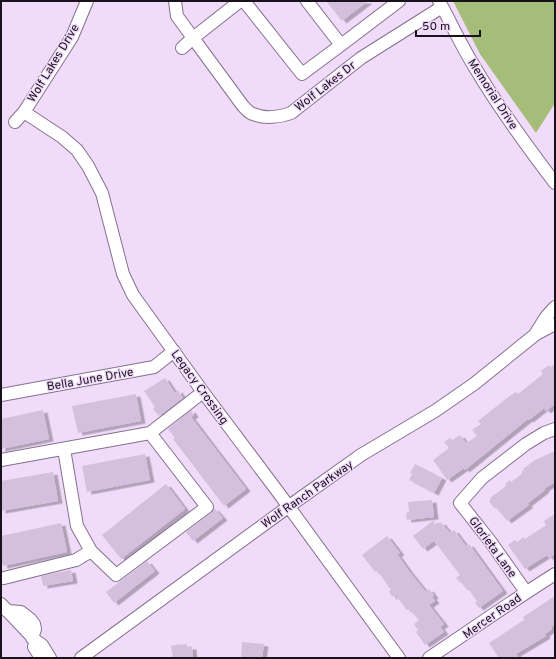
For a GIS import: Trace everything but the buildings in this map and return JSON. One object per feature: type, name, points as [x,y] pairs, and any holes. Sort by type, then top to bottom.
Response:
[{"type":"street","name":"Wolf Lakes Drive","points":[[15,122],[24,112],[72,37],[87,1]]},
{"type":"street","name":"Wolf Lakes Dr","points":[[175,1],[177,16],[243,106],[252,114],[265,116],[281,116],[291,113],[361,58],[441,4]]},
{"type":"street","points":[[182,48],[240,1]]},
{"type":"street","points":[[244,1],[302,74],[399,1]]},
{"type":"street","points":[[307,1],[341,44]]},
{"type":"street","name":"Memorial Drive","points":[[441,4],[473,65],[491,95],[555,183]]},
{"type":"street","name":"Legacy Crossing","points":[[24,112],[62,137],[77,150],[88,166],[102,193],[123,274],[133,295],[202,392],[288,506],[399,658]]},
{"type":"street","name":"Wolf Ranch Parkway","points":[[536,334],[546,317],[555,307]]},
{"type":"street","name":"Wolf Ranch Parkway","points":[[81,658],[288,506],[361,456],[435,411],[474,384],[536,334],[555,324]]},
{"type":"street","name":"Bella June Drive","points":[[1,395],[154,367],[174,351]]},
{"type":"street","points":[[1,460],[150,433],[202,392]]},
{"type":"street","name":"Glorieta Lane","points":[[526,592],[490,541],[460,503],[482,478],[526,444],[555,429]]},
{"type":"street","points":[[64,449],[77,526],[91,551],[116,575],[206,507],[150,433]]},
{"type":"street","points":[[2,579],[76,560],[91,551]]},
{"type":"street","name":"Mercer Road","points":[[429,658],[555,574]]},
{"type":"street","points":[[4,607],[34,640],[42,645],[50,658]]},
{"type":"street","points":[[34,640],[34,647],[41,658]]},
{"type":"green space","points":[[453,1],[555,1],[555,103],[536,133],[480,54]]}]
